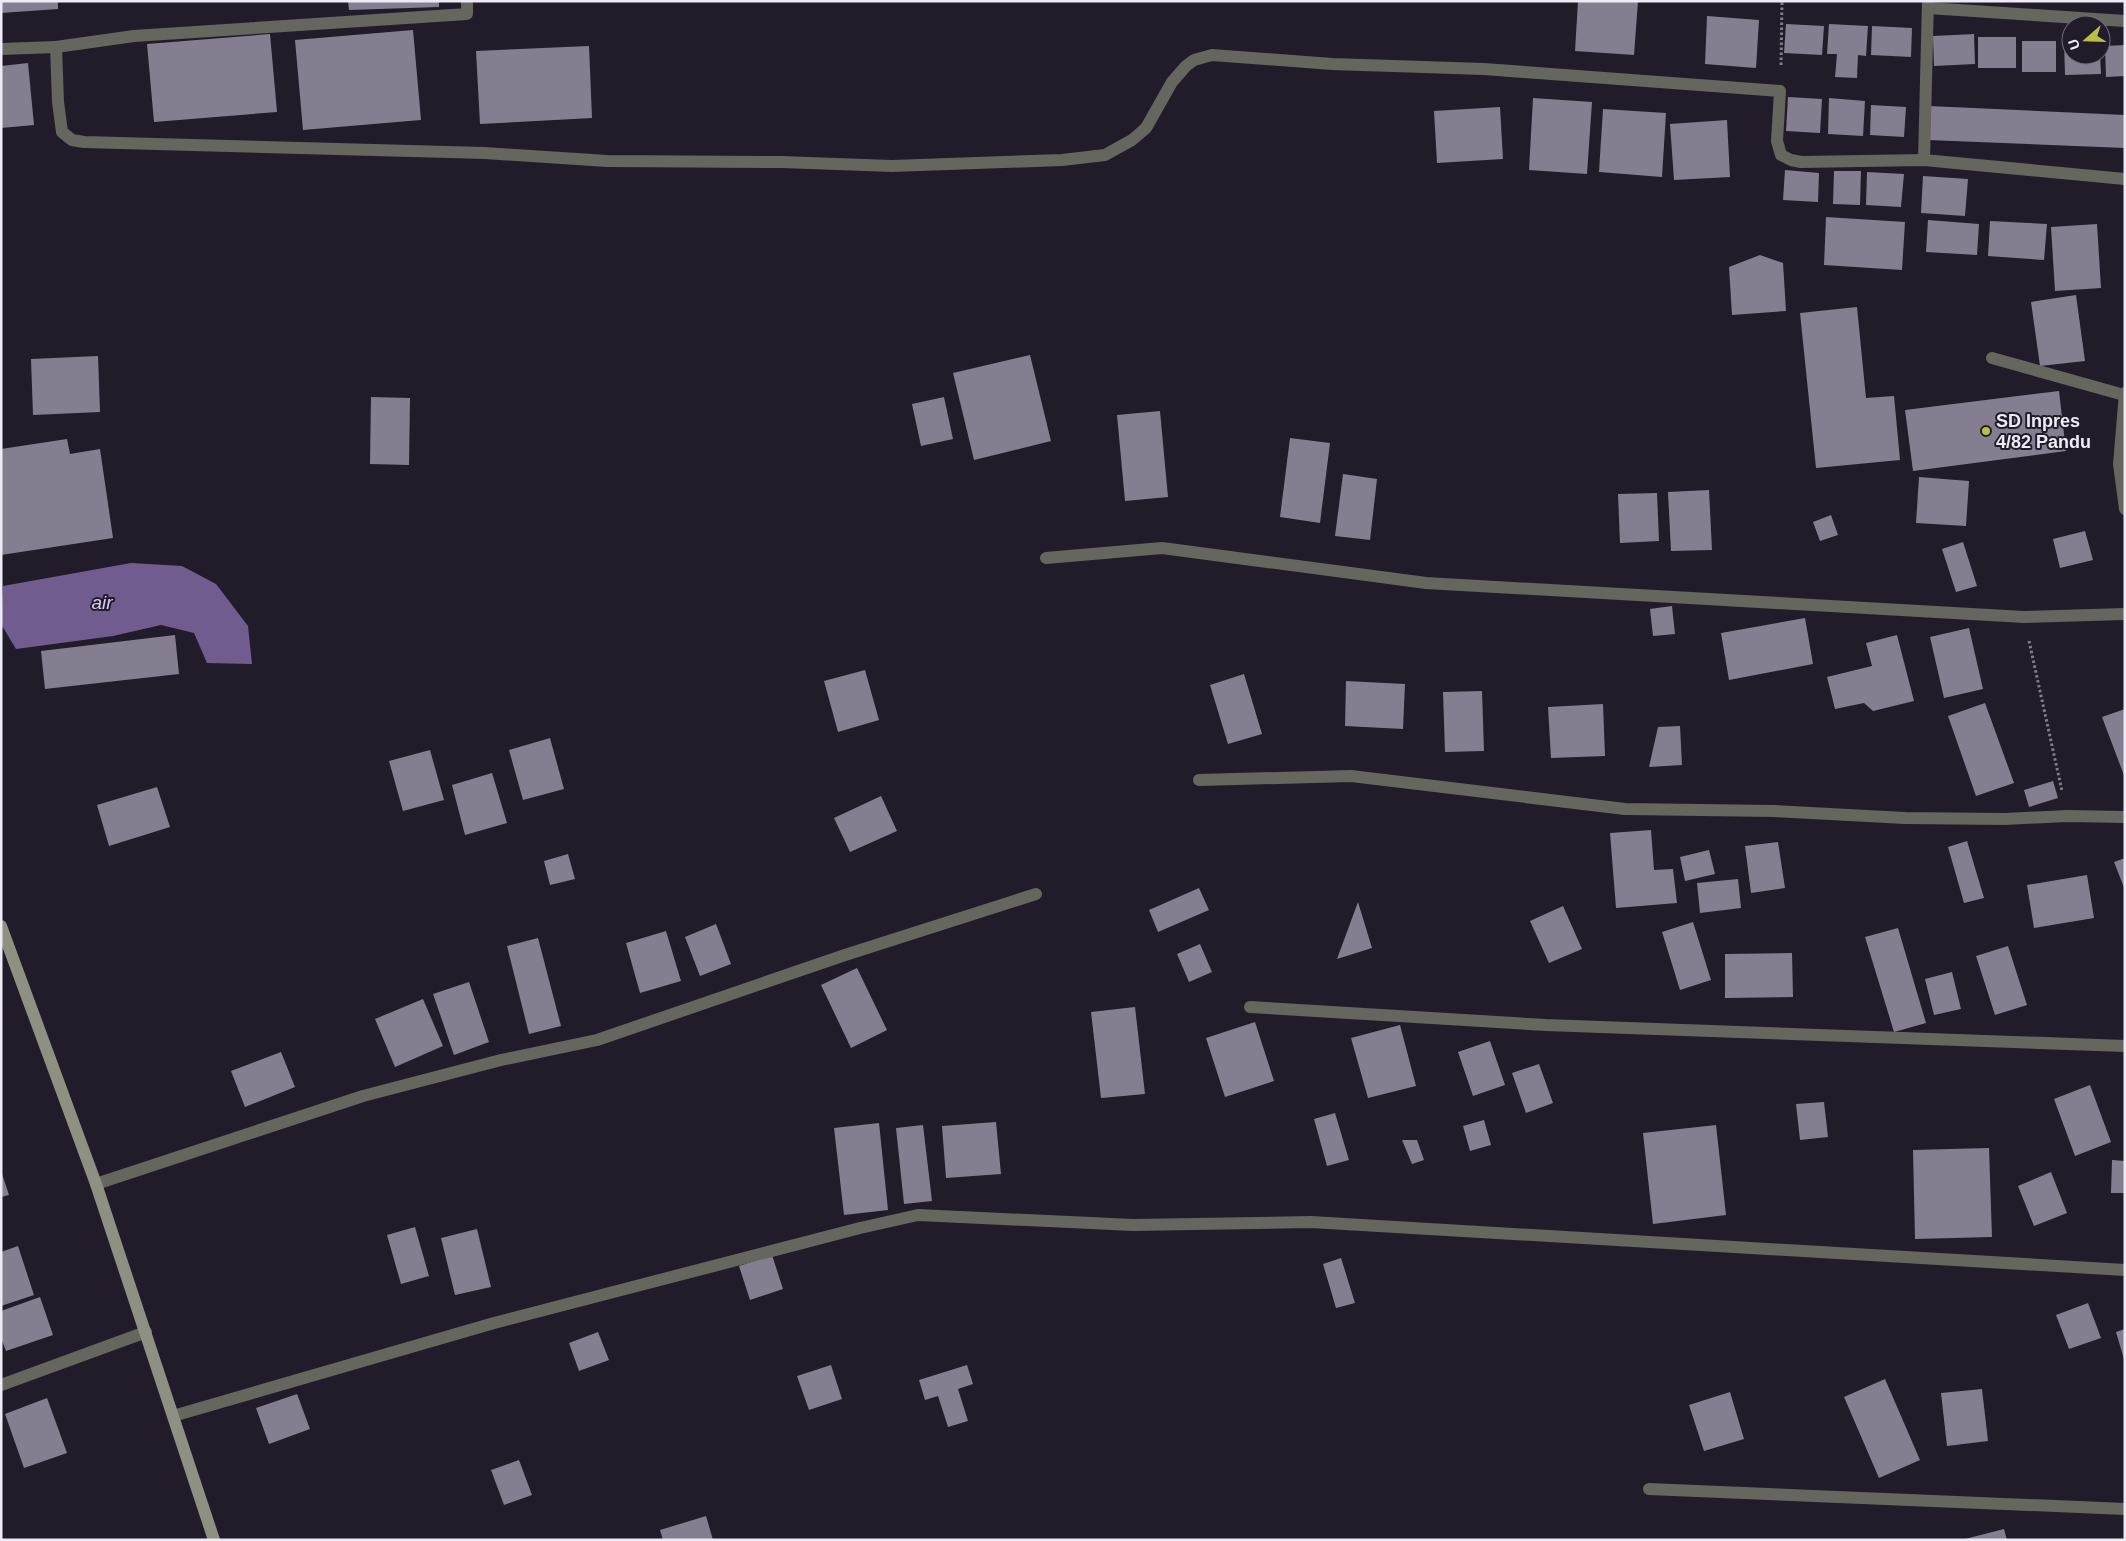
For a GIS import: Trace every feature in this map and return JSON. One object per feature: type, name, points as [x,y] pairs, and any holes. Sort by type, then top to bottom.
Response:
[{"type":"main road","points":[[2,928],[96,1184],[214,1540]]},
{"type":"street","points":[[1,49],[56,47],[134,36],[468,14],[467,1]]},
{"type":"street","points":[[1924,160],[1928,5],[2125,21]]},
{"type":"street","points":[[56,47],[58,102],[62,132],[72,140],[84,142],[485,153],[590,160],[782,162],[892,166],[1062,160],[1105,155],[1132,140],[1146,128],[1172,82],[1186,66],[1194,60],[1212,55],[1332,64],[1484,68],[1780,91],[1778,141],[1781,155],[1791,160],[1801,162],[1924,160],[2125,178]]},
{"type":"street","points":[[1992,358],[2124,394],[2119,464],[2125,508]]},
{"type":"street","points":[[1046,558],[1162,548],[1426,584],[2024,616],[2125,614]]},
{"type":"street","points":[[1199,780],[1351,776],[1625,809],[1774,811],[1905,818],[2005,820],[2067,816],[2125,817]]},
{"type":"street","points":[[96,1184],[363,1096],[501,1060],[597,1040],[845,955],[1036,894]]},
{"type":"street","points":[[1250,1007],[1546,1025],[2125,1046]]},
{"type":"street","points":[[173,1416],[494,1323],[851,1230],[918,1215],[1133,1225],[1311,1222],[2125,1270]]},
{"type":"street","points":[[1,1385],[146,1332]]},
{"type":"street","points":[[1649,1489],[2125,1509]]},
{"type":"path","points":[[1780,91],[1782,1]]},
{"type":"path","points":[[2024,616],[2067,816]]},
{"type":"water","name":"air","points":[[131,563],[182,566],[216,584],[248,626],[252,664],[207,663],[194,633],[161,625],[113,636],[16,649],[1,624],[3,586]]},
{"type":"building","points":[[1,1],[58,1],[58,9],[1,13]]},
{"type":"building","points":[[348,1],[439,1],[439,7],[349,10]]},
{"type":"building","points":[[1578,1],[1638,1],[1634,55],[1575,51]]},
{"type":"building","points":[[1707,16],[1759,20],[1756,68],[1705,64]]},
{"type":"building","points":[[1786,24],[1824,26],[1822,55],[1784,53]]},
{"type":"building","points":[[1829,24],[1868,26],[1866,56],[1858,55],[1857,78],[1835,77],[1837,54],[1827,54]]},
{"type":"building","points":[[1872,26],[1912,28],[1911,57],[1871,55]]},
{"type":"building","points":[[413,30],[421,120],[303,130],[295,40]]},
{"type":"building","points":[[270,34],[277,112],[154,122],[147,44]]},
{"type":"building","points":[[1974,34],[1975,64],[1934,66],[1933,36]]},
{"type":"building","points":[[1978,37],[2016,37],[2016,68],[1978,68]]},
{"type":"building","points":[[2022,41],[2056,41],[2056,72],[2022,72]]},
{"type":"building","points":[[2125,45],[2125,76],[2106,77],[2106,65],[2111,65],[2111,46]]},
{"type":"building","points":[[589,46],[592,118],[480,124],[476,51]]},
{"type":"building","points":[[28,63],[34,125],[1,128],[1,66]]},
{"type":"building","points":[[2065,65],[2101,65],[2101,74],[2065,75]]},
{"type":"building","points":[[1788,97],[1822,99],[1820,133],[1786,131]]},
{"type":"building","points":[[1533,98],[1592,102],[1587,174],[1529,170]]},
{"type":"building","points":[[1829,98],[1865,101],[1863,136],[1828,134]]},
{"type":"building","points":[[1871,105],[1906,107],[1904,137],[1870,135]]},
{"type":"building","points":[[1929,106],[2125,115],[2125,148],[1928,140]]},
{"type":"building","points":[[1500,107],[1503,159],[1437,163],[1434,111]]},
{"type":"building","points":[[1603,109],[1666,113],[1662,177],[1599,172]]},
{"type":"building","points":[[1727,120],[1730,177],[1674,180],[1670,124]]},
{"type":"building","points":[[1785,170],[1819,173],[1818,202],[1783,200]]},
{"type":"building","points":[[1834,171],[1861,171],[1860,205],[1833,204]]},
{"type":"building","points":[[1867,172],[1904,174],[1901,207],[1866,205]]},
{"type":"building","points":[[1923,176],[1968,179],[1965,216],[1921,213]]},
{"type":"building","points":[[1826,217],[1905,222],[1902,270],[1824,265]]},
{"type":"building","points":[[1928,220],[1979,224],[1977,255],[1926,252]]},
{"type":"building","points":[[1990,221],[2047,224],[2044,260],[1988,256]]},
{"type":"building","points":[[2097,224],[2101,288],[2055,291],[2051,227]]},
{"type":"building","points":[[1760,255],[1783,263],[1786,311],[1732,315],[1729,267]]},
{"type":"building","points":[[2076,295],[2085,361],[2040,366],[2031,302]]},
{"type":"building","points":[[1857,307],[1866,398],[1894,396],[1900,460],[1816,468],[1800,313]]},
{"type":"building","points":[[1030,355],[1051,441],[974,460],[953,373]]},
{"type":"building","points":[[98,356],[100,412],[33,415],[31,359]]},
{"type":"building","name":"SD Inpres 4/82 Pandu","points":[[2059,391],[2066,451],[1913,471],[1905,410]]},
{"type":"building","points":[[371,397],[410,398],[409,465],[370,464]]},
{"type":"building","points":[[944,397],[953,439],[921,446],[912,404]]},
{"type":"building","points":[[1160,411],[1168,497],[1125,501],[1117,415]]},
{"type":"building","points":[[1290,438],[1330,443],[1320,523],[1280,517]]},
{"type":"building","points":[[67,439],[70,454],[100,449],[113,538],[1,555],[1,449]]},
{"type":"building","points":[[1343,474],[1377,479],[1370,540],[1335,536]]},
{"type":"building","points":[[1919,477],[1969,481],[1966,526],[1916,523]]},
{"type":"building","points":[[1709,490],[1712,550],[1671,551],[1668,492]]},
{"type":"building","points":[[1657,493],[1659,541],[1620,543],[1618,494]]},
{"type":"building","points":[[1831,515],[1838,535],[1820,541],[1813,522]]},
{"type":"building","points":[[2085,531],[2093,560],[2060,568],[2053,539]]},
{"type":"building","points":[[1963,542],[1977,586],[1956,592],[1942,549]]},
{"type":"building","points":[[1672,606],[1675,634],[1653,636],[1650,609]]},
{"type":"building","points":[[1805,618],[1813,664],[1729,680],[1721,633]]},
{"type":"building","points":[[1969,628],[1983,689],[1944,698],[1930,637]]},
{"type":"building","points":[[175,635],[179,674],[45,689],[41,651]]},
{"type":"building","points":[[1897,635],[1914,701],[1873,711],[1864,703],[1835,709],[1827,677],[1872,666],[1866,643]]},
{"type":"building","points":[[865,670],[879,720],[838,732],[824,681]]},
{"type":"building","points":[[1244,674],[1262,734],[1228,744],[1210,685]]},
{"type":"building","points":[[1346,681],[1405,684],[1403,729],[1345,726]]},
{"type":"building","points":[[1482,691],[1484,751],[1445,752],[1443,692]]},
{"type":"building","points":[[1985,703],[2014,783],[1976,796],[1948,716]]},
{"type":"building","points":[[1603,704],[1605,756],[1551,758],[1548,707]]},
{"type":"building","points":[[2125,709],[2125,778],[2102,717]]},
{"type":"building","points":[[1680,726],[1682,765],[1649,767],[1658,727]]},
{"type":"building","points":[[550,738],[564,789],[523,800],[509,750]]},
{"type":"building","points":[[430,750],[444,800],[403,811],[389,761]]},
{"type":"building","points":[[492,773],[507,823],[465,835],[452,785]]},
{"type":"building","points":[[2053,781],[2058,798],[2029,807],[2024,790]]},
{"type":"building","points":[[157,787],[170,827],[109,846],[97,805]]},
{"type":"building","points":[[881,796],[897,831],[850,852],[834,818]]},
{"type":"building","points":[[1651,830],[1654,870],[1673,869],[1677,903],[1616,908],[1610,833]]},
{"type":"building","points":[[1967,841],[1984,898],[1964,903],[1948,847]]},
{"type":"building","points":[[1778,842],[1785,888],[1751,893],[1745,846]]},
{"type":"building","points":[[1709,850],[1715,874],[1685,881],[1680,857]]},
{"type":"building","points":[[568,854],[575,879],[550,885],[544,861]]},
{"type":"building","points":[[2125,858],[2125,890],[2114,862]]},
{"type":"building","points":[[2087,875],[2094,918],[2034,928],[2027,885]]},
{"type":"building","points":[[1738,879],[1741,908],[1700,913],[1697,883]]},
{"type":"building","points":[[1199,888],[1209,910],[1158,932],[1149,910]]},
{"type":"building","points":[[1358,902],[1372,948],[1337,959]]},
{"type":"building","points":[[1563,906],[1582,949],[1549,963],[1530,921]]},
{"type":"building","points":[[1693,922],[1711,980],[1680,990],[1662,932]]},
{"type":"building","points":[[716,924],[731,964],[700,976],[685,937]]},
{"type":"building","points":[[1898,928],[1926,1023],[1894,1032],[1865,937]]},
{"type":"building","points":[[666,931],[681,981],[640,993],[626,943]]},
{"type":"building","points":[[538,938],[561,1026],[529,1034],[507,946]]},
{"type":"building","points":[[1200,944],[1212,972],[1189,982],[1177,954]]},
{"type":"building","points":[[2008,946],[2027,1005],[1995,1015],[1976,956]]},
{"type":"building","points":[[1792,953],[1793,997],[1725,998],[1725,954]]},
{"type":"building","points":[[857,968],[887,1030],[851,1048],[821,985]]},
{"type":"building","points":[[1952,972],[1961,1009],[1934,1015],[1925,979]]},
{"type":"building","points":[[469,982],[489,1042],[454,1055],[433,994]]},
{"type":"building","points":[[423,999],[443,1046],[395,1067],[375,1019]]},
{"type":"building","points":[[1135,1007],[1145,1094],[1101,1098],[1091,1012]]},
{"type":"building","points":[[1255,1022],[1274,1081],[1225,1097],[1206,1038]]},
{"type":"building","points":[[1400,1025],[1416,1086],[1368,1098],[1351,1038]]},
{"type":"building","points":[[1490,1041],[1505,1085],[1473,1096],[1458,1052]]},
{"type":"building","points":[[281,1052],[295,1087],[245,1107],[231,1071]]},
{"type":"building","points":[[1539,1064],[1553,1103],[1526,1113],[1512,1073]]},
{"type":"building","points":[[2090,1085],[2111,1142],[2075,1156],[2054,1099]]},
{"type":"building","points":[[1824,1102],[1828,1137],[1800,1140],[1796,1104]]},
{"type":"building","points":[[1335,1113],[1349,1160],[1327,1166],[1314,1119]]},
{"type":"building","points":[[1484,1120],[1491,1145],[1470,1151],[1463,1126]]},
{"type":"building","points":[[996,1122],[1001,1174],[946,1178],[942,1126]]},
{"type":"building","points":[[879,1123],[888,1210],[844,1215],[834,1128]]},
{"type":"building","points":[[923,1125],[932,1201],[904,1204],[896,1128]]},
{"type":"building","points":[[1716,1125],[1726,1215],[1653,1224],[1643,1133]]},
{"type":"building","points":[[1402,1140],[1417,1140],[1424,1160],[1412,1164]]},
{"type":"building","points":[[1989,1148],[1992,1237],[1915,1239],[1913,1150]]},
{"type":"building","points":[[2112,1160],[2125,1161],[2125,1193],[2111,1193]]},
{"type":"building","points":[[1,1171],[9,1195],[1,1197]]},
{"type":"building","points":[[2051,1172],[2067,1213],[2034,1226],[2018,1186]]},
{"type":"building","points":[[415,1227],[429,1276],[401,1284],[387,1235]]},
{"type":"building","points":[[477,1229],[491,1287],[455,1295],[441,1238]]},
{"type":"building","points":[[18,1246],[34,1295],[1,1306],[1,1252]]},
{"type":"building","points":[[772,1255],[783,1289],[750,1300],[739,1266]]},
{"type":"building","points":[[1341,1258],[1355,1303],[1336,1308],[1323,1264]]},
{"type":"building","points":[[40,1297],[53,1335],[6,1351],[1,1338],[1,1311]]},
{"type":"building","points":[[2088,1303],[2101,1338],[2069,1349],[2056,1315]]},
{"type":"building","points":[[2125,1329],[2125,1359],[2124,1359],[2116,1332]]},
{"type":"building","points":[[598,1332],[609,1360],[579,1371],[569,1343]]},
{"type":"building","points":[[831,1365],[842,1399],[809,1410],[797,1376]]},
{"type":"building","points":[[967,1365],[973,1384],[958,1389],[968,1421],[948,1427],[938,1396],[925,1400],[919,1380]]},
{"type":"building","points":[[1885,1379],[1920,1460],[1879,1478],[1844,1397]]},
{"type":"building","points":[[1982,1389],[1988,1441],[1947,1446],[1941,1393]]},
{"type":"building","points":[[1730,1392],[1744,1439],[1704,1451],[1689,1405]]},
{"type":"building","points":[[297,1394],[310,1429],[269,1444],[256,1408]]},
{"type":"building","points":[[47,1398],[67,1453],[24,1468],[5,1414]]},
{"type":"building","points":[[519,1460],[532,1495],[504,1505],[491,1470]]},
{"type":"building","points":[[706,1516],[713,1540],[663,1540],[660,1530]]},
{"type":"building","points":[[2004,1529],[2007,1540],[1965,1540],[1965,1539]]},
{"type":"place","name":"SD Inpres 4/82 Pandu","points":[[1986,431]]}]
